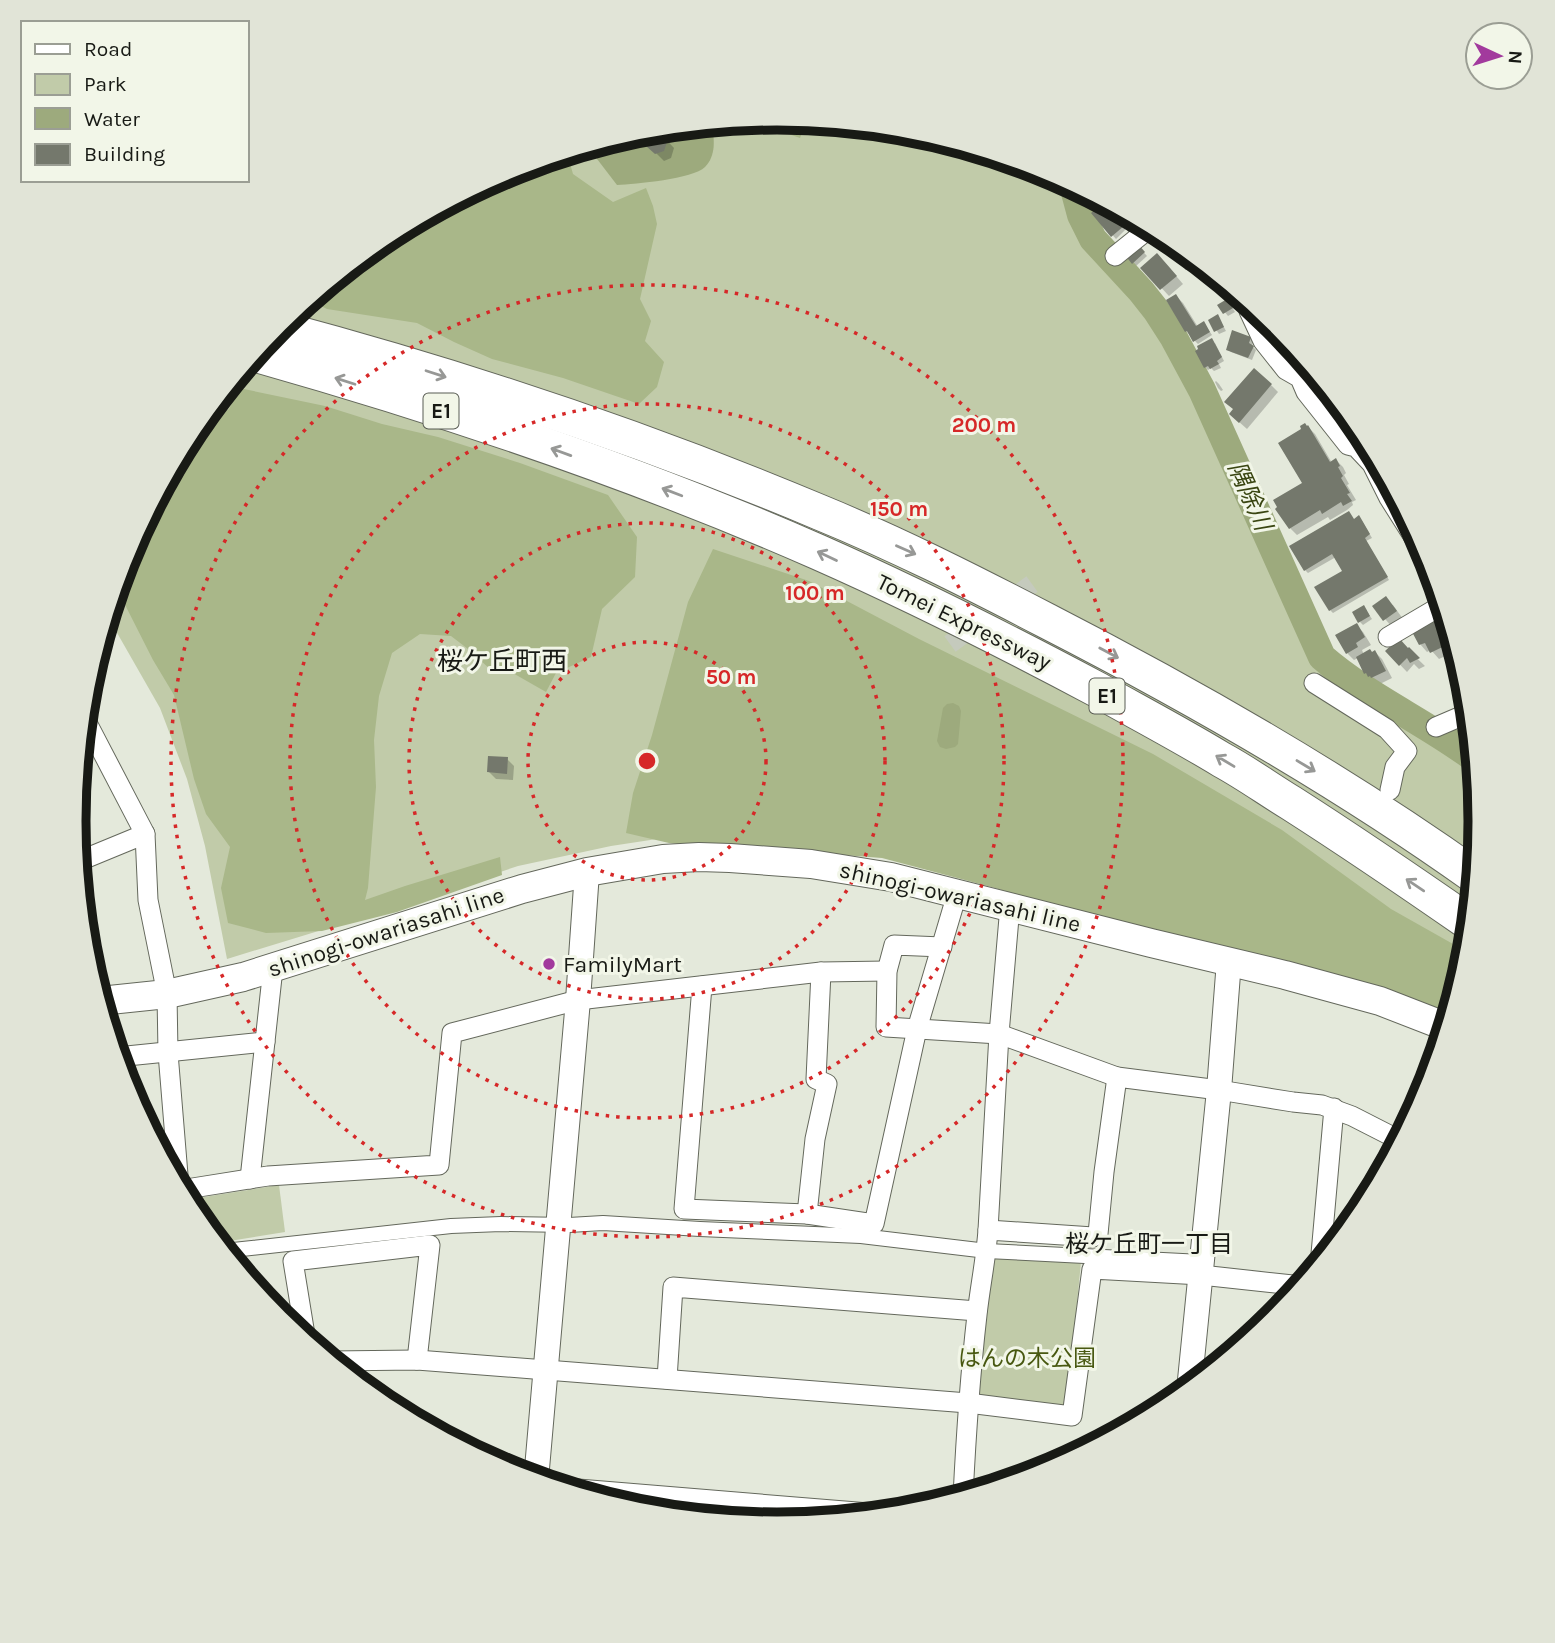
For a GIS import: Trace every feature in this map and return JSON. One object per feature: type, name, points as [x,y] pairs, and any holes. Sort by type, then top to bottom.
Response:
[{"type":"highway","name":"Tomei Expressway","points":[[289,332],[411,366],[640,443],[820,512],[917,555],[1114,655],[1207,707],[1314,770],[1468,871]]},
{"type":"highway","name":"Tomei Expressway","points":[[265,357],[407,400],[626,474],[818,552],[934,606],[1032,655],[1223,760],[1327,826],[1462,918]]},
{"type":"main road","name":"shinogi-owariasahi line","points":[[109,1000],[167,994],[243,977],[522,889],[587,872],[663,859],[730,858],[811,864],[891,877],[1380,1001],[1439,1024]]},
{"type":"street","points":[[1115,256],[1142,234]]},
{"type":"street","points":[[1252,318],[1263,341],[1286,370],[1305,374]]},
{"type":"street","points":[[1306,375],[1306,392],[1348,445],[1358,444]]},
{"type":"street","points":[[1388,637],[1436,609]]},
{"type":"street","points":[[1314,683],[1387,729],[1407,751],[1395,767],[1390,790]]},
{"type":"street","points":[[1436,727],[1461,716]]},
{"type":"street","points":[[92,732],[145,834],[148,900],[167,994],[168,1053],[177,1165]]},
{"type":"street","points":[[87,858],[145,834]]},
{"type":"street","points":[[537,1470],[587,872]]},
{"type":"street","points":[[702,986],[684,1209],[807,1213],[874,1224],[917,1029],[957,894]]},
{"type":"street","points":[[963,1488],[977,1311],[987,1251],[999,1034],[1010,906]]},
{"type":"street","points":[[942,947],[894,945],[887,971],[886,1027],[999,1034],[1117,1077],[1334,1108],[1393,1137]]},
{"type":"street","points":[[1190,1376],[1229,961]]},
{"type":"street","points":[[250,1179],[273,968]]},
{"type":"street","points":[[191,1187],[268,1176],[439,1165],[452,1033],[578,1000],[821,972],[887,971]]},
{"type":"street","points":[[807,1213],[816,1139],[827,1084],[816,1079],[821,972]]},
{"type":"street","points":[[127,1056],[265,1042]]},
{"type":"street","points":[[988,1230],[1093,1237],[1098,1234],[1117,1077]]},
{"type":"street","points":[[1321,1249],[1334,1108]]},
{"type":"street","points":[[234,1250],[451,1226],[603,1223],[861,1236],[987,1251],[1201,1268],[1292,1284]]},
{"type":"street","points":[[303,1326],[293,1261],[430,1245],[417,1360]]},
{"type":"street","points":[[345,1361],[417,1360],[968,1404],[1072,1416],[1092,1269],[1201,1268]]},
{"type":"street","points":[[667,1379],[673,1287],[977,1311]]},
{"type":"street","points":[[621,1495],[824,1512]]},
{"type":"green space","points":[[732,131],[823,131],[912,143],[957,153],[1000,166],[1072,196],[1088,253],[1116,262],[1142,280],[1178,334],[1218,412],[1334,676],[1466,762],[1468,867],[1456,957],[897,855],[670,837],[611,846],[518,866],[227,959],[205,846],[187,779],[160,708],[114,626],[122,599],[157,516],[202,437],[229,400],[257,365],[321,301],[393,246],[432,222],[513,182],[555,166],[598,153],[687,136]]},
{"type":"green space","points":[[279,1185],[285,1232],[228,1241],[197,1198]]},
{"type":"green space","name":"はんの木公園","points":[[993,1258],[1081,1262],[1067,1406],[977,1402]]},
{"type":"shaded area","points":[[777,130],[803,131],[800,138]]},
{"type":"shaded area","points":[[569,162],[573,174],[613,202],[646,188],[653,206],[657,224],[640,299],[651,321],[645,341],[664,362],[657,387],[639,404],[563,378],[492,359],[417,323],[327,309],[318,304],[393,246],[472,201],[555,166]]},
{"type":"shaded area","points":[[239,388],[325,406],[382,424],[438,437],[608,495],[637,537],[635,577],[602,609],[591,657],[556,673],[546,692],[511,672],[491,670],[451,636],[420,634],[392,653],[379,696],[374,740],[376,787],[365,900],[500,857],[502,875],[397,912],[322,931],[266,933],[228,923],[221,888],[230,847],[206,814],[194,779],[174,695],[122,599],[138,557],[178,476],[217,417],[229,409]]},
{"type":"shaded area","points":[[713,549],[809,581],[919,639],[1153,754],[1282,830],[1391,909],[1458,947],[1442,1016],[882,858],[805,852],[748,852],[669,843],[626,833],[633,793],[652,735],[688,602]]},
{"type":"water","points":[[713,135],[714,147],[705,167],[689,175],[663,180],[617,185],[594,155],[643,143]]},
{"type":"water","points":[[953,703],[959,706],[961,711],[958,744],[946,749],[940,747],[937,741],[943,708]]},
{"type":"building","points":[[668,139],[664,151],[655,154],[646,146],[647,142]]},
{"type":"building","points":[[1097,208],[1119,221],[1118,219],[1135,230],[1130,234],[1124,226],[1111,237],[1091,213]]},
{"type":"building","points":[[1151,239],[1166,249],[1162,252]]},
{"type":"building","points":[[1138,244],[1145,252],[1132,264],[1125,255]]},
{"type":"building","points":[[1157,253],[1177,276],[1160,290],[1140,268]]},
{"type":"building","points":[[1173,254],[1190,266],[1186,270]]},
{"type":"building","points":[[1176,294],[1196,326],[1204,321],[1210,332],[1193,342],[1166,300]]},
{"type":"building","points":[[1227,299],[1233,308],[1223,314],[1217,305]]},
{"type":"building","points":[[1218,314],[1224,327],[1214,332],[1208,320]]},
{"type":"building","points":[[1232,330],[1251,337],[1249,343],[1254,346],[1248,358],[1226,350]]},
{"type":"building","points":[[1212,338],[1222,357],[1217,361],[1219,364],[1210,369],[1208,366],[1204,368],[1195,351],[1197,346]]},
{"type":"building","points":[[1254,368],[1272,384],[1239,423],[1229,414],[1233,409],[1224,402]]},
{"type":"building","points":[[1305,423],[1330,462],[1336,458],[1343,476],[1341,478],[1352,501],[1343,506],[1341,502],[1322,514],[1320,510],[1289,529],[1275,509],[1277,507],[1273,500],[1302,483],[1278,443],[1301,429],[1300,426]]},
{"type":"building","points":[[1349,511],[1354,519],[1359,515],[1370,534],[1365,538],[1388,577],[1329,611],[1314,587],[1342,571],[1332,554],[1304,571],[1289,546]]},
{"type":"building","points":[[1386,596],[1397,611],[1383,621],[1372,606]]},
{"type":"building","points":[[1364,605],[1370,616],[1358,623],[1352,612]]},
{"type":"building","points":[[1438,617],[1447,645],[1430,653],[1425,643],[1419,645],[1411,630]]},
{"type":"building","points":[[1357,623],[1365,637],[1356,643],[1358,647],[1346,654],[1335,635]]},
{"type":"building","points":[[1399,638],[1420,658],[1410,663],[1407,658],[1399,666],[1385,651]]},
{"type":"building","points":[[1370,649],[1372,652],[1375,650],[1386,671],[1371,678],[1364,674],[1356,657]]},
{"type":"building","points":[[488,756],[508,757],[507,774],[487,772]]},
{"type":"waterway","name":"隅除川","points":[[1076,198],[1081,215],[1093,239],[1156,310],[1202,390],[1322,657],[1358,685],[1465,752]]},
{"type":"tunnel","points":[[950,644],[1032,584]]},
{"type":"place","name":"FamilyMart","points":[[549,964]]},
{"type":"district","name":"桜ケ丘町西","points":[[502,661]]},
{"type":"district","name":"桜ケ丘町一丁目","points":[[1149,1244]]}]
